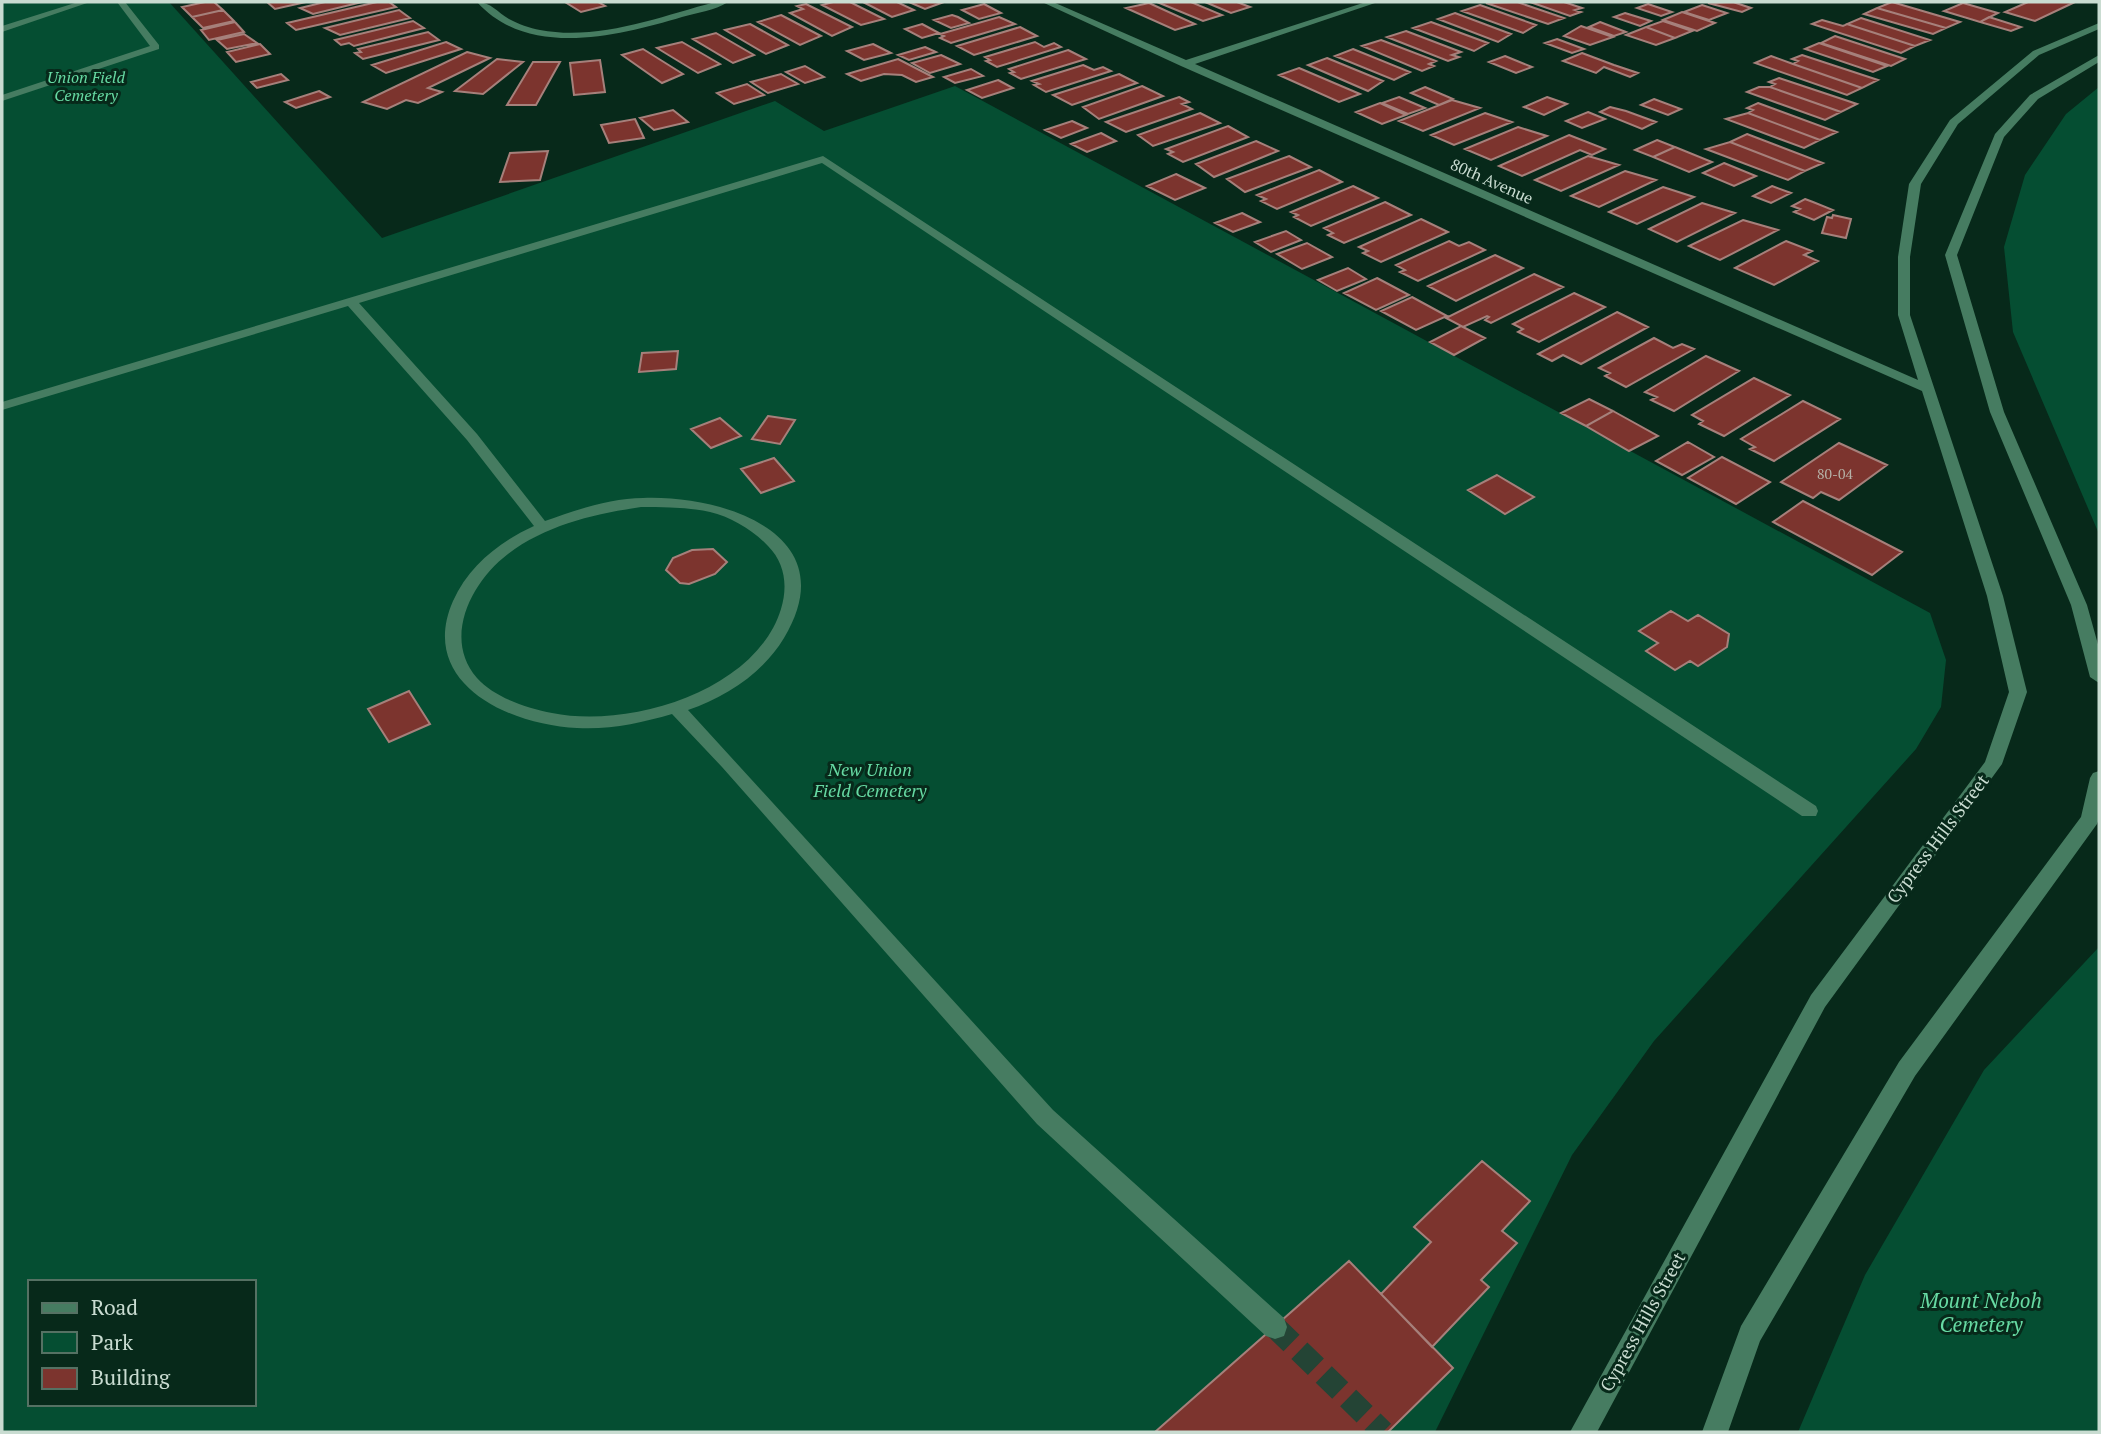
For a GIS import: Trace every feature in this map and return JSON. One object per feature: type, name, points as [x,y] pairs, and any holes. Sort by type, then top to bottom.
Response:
[{"type":"street","points":[[2,29],[86,2]]},
{"type":"street","points":[[2,98],[156,47],[121,2]]},
{"type":"street","points":[[481,2],[511,23],[532,30],[543,33],[583,34],[627,27],[724,2]]},
{"type":"street","name":"80th Avenue","points":[[1046,2],[1926,388]]},
{"type":"street","points":[[1184,64],[1374,2]]},
{"type":"street","name":"Cypress Hills Street","points":[[1583,1432],[1818,1001],[1993,764],[2018,692],[1995,596],[1904,315],[1904,257],[1915,184],[1954,122],[2036,53],[2099,26]]},
{"type":"street","points":[[2099,58],[2034,97],[1999,136],[1951,255],[1997,412],[2079,605],[2099,677]]},
{"type":"street","points":[[2,407],[823,159],[1809,811]]},
{"type":"street","points":[[351,301],[472,437],[542,527]]},
{"type":"street","points":[[640,502],[690,503],[733,514],[767,534],[787,559],[795,589],[789,621],[765,655],[727,685],[676,708],[614,722],[552,720],[504,705],[470,681],[453,650],[454,615],[471,581],[501,551],[542,527],[590,510],[640,502]]},
{"type":"street","points":[[676,708],[728,762],[1045,1117],[1275,1327]]},
{"type":"street","points":[[1715,1432],[1750,1335],[1907,1069],[2090,819],[2099,778]]},
{"type":"green space","name":"New Union Field Cemetery","points":[[2,2],[169,2],[382,238],[775,101],[824,131],[955,86],[1930,613],[1946,660],[1941,707],[1916,749],[1654,1041],[1572,1155],[1435,1432],[2,1432]]},
{"type":"green space","points":[[2099,87],[2099,534],[2013,332],[2004,247],[2025,175],[2066,114]]},
{"type":"green space","name":"Mount Neboh Cemetery","points":[[2099,947],[2099,1432],[1798,1432],[1865,1275],[1984,1070]]},
{"type":"building","points":[[214,2],[223,10],[192,17],[182,7]]},
{"type":"building","points":[[267,2],[306,2],[275,9]]},
{"type":"building","points":[[325,2],[362,2],[313,14],[300,8]]},
{"type":"building","points":[[377,2],[389,2],[396,7],[296,30],[287,23]]},
{"type":"building","points":[[565,2],[598,2],[605,6],[581,12]]},
{"type":"building","points":[[850,2],[884,19],[861,25],[822,5]]},
{"type":"building","points":[[863,2],[897,2],[914,10],[892,17]]},
{"type":"building","points":[[909,2],[944,2],[925,9]]},
{"type":"building","points":[[1157,2],[1191,2],[1222,15],[1203,21]]},
{"type":"building","points":[[1205,2],[1237,2],[1250,7],[1231,13]]},
{"type":"building","points":[[1517,2],[1564,18],[1548,24],[1486,3]]},
{"type":"building","points":[[1530,2],[1564,2],[1582,8],[1575,10],[1581,12],[1570,16]]},
{"type":"building","points":[[1733,2],[1751,8],[1742,12],[1708,3]]},
{"type":"building","points":[[1892,2],[1960,22],[1946,28],[1877,8]]},
{"type":"building","points":[[2028,2],[2075,2],[2035,21],[2005,12]]},
{"type":"building","points":[[1149,3],[1195,24],[1175,30],[1126,8]]},
{"type":"building","points":[[1963,3],[1998,13],[1980,22],[1944,11]]},
{"type":"building","points":[[806,4],[852,27],[832,36],[790,13],[803,9],[797,6]]},
{"type":"building","points":[[984,4],[1001,13],[979,19],[962,10]]},
{"type":"building","points":[[1648,4],[1672,12],[1661,16],[1637,8]]},
{"type":"building","points":[[1480,5],[1536,25],[1523,33],[1462,11]]},
{"type":"building","points":[[1702,5],[1727,13],[1709,20],[1684,12]]},
{"type":"building","points":[[1877,8],[1946,28],[1933,34],[1864,14]]},
{"type":"building","points":[[223,10],[234,21],[203,28],[192,17]]},
{"type":"building","points":[[399,10],[410,18],[340,35],[325,28]]},
{"type":"building","points":[[1682,12],[1715,23],[1697,31],[1663,20]]},
{"type":"building","points":[[1455,13],[1511,34],[1498,42],[1438,19]]},
{"type":"building","points":[[1625,13],[1651,21],[1640,26],[1614,17]]},
{"type":"building","points":[[781,15],[821,36],[800,45],[758,22]]},
{"type":"building","points":[[952,15],[969,23],[951,28],[934,20]]},
{"type":"building","points":[[999,17],[1015,24],[951,43],[940,38],[944,36],[940,34]]},
{"type":"building","points":[[1989,17],[2021,27],[2011,31],[1980,22]]},
{"type":"building","points":[[1861,18],[1930,40],[1915,46],[1847,24]]},
{"type":"building","points":[[1822,20],[1843,26],[1847,24],[1915,46],[1901,53],[1812,24]]},
{"type":"building","points":[[413,21],[424,28],[354,46],[349,43],[341,45],[335,40]]},
{"type":"building","points":[[1663,21],[1692,31],[1675,38],[1646,27]]},
{"type":"building","points":[[235,22],[244,32],[209,40],[201,30]]},
{"type":"building","points":[[1431,22],[1488,43],[1474,51],[1413,28]]},
{"type":"building","points":[[1600,22],[1626,32],[1614,36],[1589,27]]},
{"type":"building","points":[[750,24],[788,45],[766,54],[725,30]]},
{"type":"building","points":[[922,24],[939,33],[922,38],[905,29]]},
{"type":"building","points":[[1581,26],[1613,37],[1590,45],[1564,36]]},
{"type":"building","points":[[1020,27],[1037,36],[974,55],[957,46]]},
{"type":"building","points":[[1646,27],[1675,38],[1656,45],[1626,35]]},
{"type":"building","points":[[1406,31],[1461,52],[1452,55],[1459,57],[1448,61],[1387,37]]},
{"type":"building","points":[[428,32],[439,40],[363,59],[355,53],[361,52],[358,49]]},
{"type":"building","points":[[716,33],[754,55],[733,63],[693,39]]},
{"type":"building","points":[[244,34],[257,43],[227,49],[217,40]]},
{"type":"building","points":[[1835,36],[1905,59],[1891,66],[1821,43]]},
{"type":"building","points":[[1557,39],[1584,49],[1572,53],[1545,43]]},
{"type":"building","points":[[1381,40],[1436,61],[1429,64],[1434,66],[1422,71],[1362,46]]},
{"type":"building","points":[[446,42],[461,49],[386,73],[372,65]]},
{"type":"building","points":[[682,42],[720,64],[698,73],[657,48]]},
{"type":"building","points":[[1035,42],[1044,47],[1054,43],[1061,47],[997,67],[986,61],[990,60],[985,57]]},
{"type":"building","points":[[1819,43],[1887,66],[1873,72],[1805,49]]},
{"type":"building","points":[[260,44],[270,54],[236,62],[227,52]]},
{"type":"building","points":[[873,44],[891,53],[864,60],[847,51]]},
{"type":"building","points":[[925,47],[936,52],[909,60],[898,55]]},
{"type":"building","points":[[643,49],[683,74],[662,83],[622,55]]},
{"type":"building","points":[[1353,49],[1410,72],[1394,80],[1335,56]]},
{"type":"building","points":[[1068,50],[1086,59],[1021,79],[1010,73],[1014,72],[1009,69]]},
{"type":"building","points":[[467,52],[490,58],[428,88],[442,92],[418,103],[406,100],[387,109],[363,102]]},
{"type":"building","points":[[1582,53],[1638,73],[1630,77],[1604,67],[1596,73],[1563,61]]},
{"type":"building","points":[[941,55],[960,64],[930,73],[912,63]]},
{"type":"building","points":[[1802,55],[1878,80],[1862,88],[1793,64],[1798,61],[1792,59]]},
{"type":"building","points":[[1505,56],[1532,67],[1516,73],[1489,62]]},
{"type":"building","points":[[1771,56],[1862,88],[1847,95],[1755,63]]},
{"type":"building","points":[[1327,58],[1383,81],[1368,91],[1308,65]]},
{"type":"building","points":[[497,59],[523,62],[483,94],[455,91]]},
{"type":"building","points":[[898,59],[933,77],[916,82],[902,75],[884,74],[861,81],[847,74]]},
{"type":"building","points":[[600,60],[605,92],[574,95],[570,63]]},
{"type":"building","points":[[533,62],[560,62],[536,105],[507,105]]},
{"type":"building","points":[[1083,65],[1094,70],[1103,67],[1111,71],[1046,92],[1032,81]]},
{"type":"building","points":[[805,66],[824,77],[805,83],[786,72]]},
{"type":"building","points":[[1299,68],[1360,94],[1339,102],[1279,75]]},
{"type":"building","points":[[971,69],[983,76],[955,83],[944,77]]},
{"type":"building","points":[[281,74],[288,80],[257,88],[251,82]]},
{"type":"building","points":[[781,74],[798,84],[768,93],[751,82]]},
{"type":"building","points":[[1119,74],[1137,83],[1072,105],[1053,95]]},
{"type":"building","points":[[1779,78],[1857,104],[1841,112],[1770,87],[1775,84],[1769,82]]},
{"type":"building","points":[[998,80],[1013,88],[982,98],[967,90]]},
{"type":"building","points":[[747,84],[764,95],[734,104],[717,93]]},
{"type":"building","points":[[1142,86],[1163,96],[1099,119],[1083,107]]},
{"type":"building","points":[[1425,87],[1453,99],[1439,105],[1411,93]]},
{"type":"building","points":[[1759,87],[1770,87],[1841,112],[1825,120],[1747,92]]},
{"type":"building","points":[[319,91],[330,97],[296,108],[285,102]]},
{"type":"building","points":[[1179,97],[1189,102],[1182,104],[1192,109],[1126,132],[1106,122]]},
{"type":"building","points":[[1399,97],[1425,108],[1408,114],[1382,103]]},
{"type":"building","points":[[1547,97],[1567,104],[1544,115],[1524,107]]},
{"type":"building","points":[[1654,99],[1681,109],[1668,115],[1641,105]]},
{"type":"building","points":[[1452,100],[1480,108],[1423,131],[1399,121]]},
{"type":"building","points":[[1380,103],[1406,115],[1382,124],[1356,112]]},
{"type":"building","points":[[1758,103],[1837,132],[1820,140],[1748,113],[1753,110],[1747,108]]},
{"type":"building","points":[[1610,107],[1656,122],[1642,129],[1600,112]]},
{"type":"building","points":[[673,110],[688,122],[654,130],[640,118]]},
{"type":"building","points":[[1588,112],[1605,119],[1582,128],[1566,121]]},
{"type":"building","points":[[1200,113],[1220,123],[1153,146],[1138,135]]},
{"type":"building","points":[[1485,113],[1512,122],[1454,145],[1431,135]]},
{"type":"building","points":[[1748,113],[1820,140],[1804,148],[1726,119]]},
{"type":"building","points":[[635,119],[644,138],[609,143],[601,125]]},
{"type":"building","points":[[1072,121],[1087,128],[1061,138],[1045,130]]},
{"type":"building","points":[[1228,126],[1248,137],[1183,162],[1168,154],[1173,152],[1166,149]]},
{"type":"building","points":[[1518,127],[1547,136],[1491,160],[1465,149]]},
{"type":"building","points":[[1101,133],[1116,141],[1087,152],[1071,144]]},
{"type":"building","points":[[1747,134],[1823,163],[1805,171],[1730,142]]},
{"type":"building","points":[[1569,135],[1605,149],[1592,155],[1580,150],[1522,176],[1499,166]]},
{"type":"building","points":[[1657,140],[1675,147],[1653,157],[1635,150]]},
{"type":"building","points":[[1256,141],[1278,151],[1214,177],[1196,164]]},
{"type":"building","points":[[1730,142],[1805,171],[1788,180],[1706,149]]},
{"type":"building","points":[[1675,147],[1712,162],[1689,172],[1653,157]]},
{"type":"building","points":[[548,151],[540,180],[500,182],[510,153]]},
{"type":"building","points":[[1289,156],[1311,167],[1245,192],[1227,179]]},
{"type":"building","points":[[1588,156],[1619,165],[1561,191],[1535,180]]},
{"type":"building","points":[[1724,163],[1756,176],[1734,186],[1703,173]]},
{"type":"building","points":[[1319,170],[1342,182],[1277,209],[1261,201],[1266,199],[1257,195]]},
{"type":"building","points":[[1625,171],[1656,180],[1599,207],[1571,196]]},
{"type":"building","points":[[1176,174],[1205,188],[1175,200],[1147,186]]},
{"type":"building","points":[[1353,186],[1378,198],[1311,226],[1294,217],[1298,215],[1291,212]]},
{"type":"building","points":[[1772,186],[1791,193],[1771,203],[1753,196]]},
{"type":"building","points":[[1663,187],[1694,197],[1637,224],[1609,212]]},
{"type":"building","points":[[1805,199],[1833,210],[1814,220],[1794,212],[1800,209],[1792,206]]},
{"type":"building","points":[[1385,202],[1411,215],[1344,243],[1328,235],[1333,233],[1324,228]]},
{"type":"building","points":[[1702,203],[1735,213],[1677,242],[1649,229]]},
{"type":"building","points":[[1242,213],[1260,222],[1233,232],[1215,223]]},
{"type":"building","points":[[1833,215],[1851,219],[1846,238],[1822,233],[1827,217],[1832,218]]},
{"type":"building","points":[[1421,219],[1448,232],[1381,262],[1363,253],[1368,251],[1359,247]]},
{"type":"building","points":[[1743,220],[1778,230],[1720,260],[1689,246]]},
{"type":"building","points":[[1286,231],[1301,240],[1271,252],[1255,242]]},
{"type":"building","points":[[1449,241],[1459,246],[1469,242],[1485,250],[1418,281],[1400,272],[1405,270],[1396,265]]},
{"type":"building","points":[[1786,241],[1812,251],[1804,255],[1818,261],[1774,285],[1735,268]]},
{"type":"building","points":[[1307,243],[1332,257],[1302,269],[1277,254]]},
{"type":"building","points":[[1495,255],[1523,268],[1456,301],[1428,286]]},
{"type":"building","points":[[1348,268],[1366,279],[1337,291],[1318,280]]},
{"type":"building","points":[[1534,274],[1563,287],[1491,323],[1485,320],[1489,317],[1487,316],[1463,327],[1446,318]]},
{"type":"building","points":[[1377,278],[1409,295],[1376,310],[1344,293]]},
{"type":"building","points":[[1574,293],[1605,307],[1539,342],[1518,332],[1523,329],[1513,324]]},
{"type":"building","points":[[1412,297],[1447,316],[1416,330],[1381,311]]},
{"type":"building","points":[[1617,312],[1648,327],[1581,364],[1563,355],[1552,361],[1538,354]]},
{"type":"building","points":[[1461,326],[1485,338],[1454,355],[1430,342]]},
{"type":"building","points":[[1654,338],[1673,348],[1682,344],[1694,349],[1626,387],[1605,376],[1610,373],[1599,368]]},
{"type":"building","points":[[678,351],[676,369],[639,372],[642,353]]},
{"type":"building","points":[[1706,356],[1739,371],[1674,411],[1651,400],[1657,397],[1645,392]]},
{"type":"building","points":[[1754,378],[1790,395],[1724,436],[1699,424],[1703,421],[1692,415]]},
{"type":"building","points":[[1589,399],[1613,411],[1586,426],[1561,413]]},
{"type":"building","points":[[1803,401],[1840,419],[1774,461],[1750,449],[1755,447],[1741,439]]},
{"type":"building","points":[[1613,411],[1658,436],[1629,451],[1586,426]]},
{"type":"building","points":[[768,416],[795,420],[780,444],[752,439]]},
{"type":"building","points":[[720,418],[741,436],[711,448],[691,429]]},
{"type":"building","points":[[1688,442],[1714,457],[1682,475],[1656,461]]},
{"type":"building","points":[[1839,443],[1887,465],[1839,500],[1821,492],[1813,498],[1781,482]]},
{"type":"building","points":[[1722,457],[1770,482],[1736,504],[1688,478]]},
{"type":"building","points":[[774,458],[794,481],[761,493],[741,469]]},
{"type":"building","points":[[1497,475],[1534,497],[1505,514],[1468,490]]},
{"type":"building","points":[[1803,501],[1902,552],[1872,575],[1773,522]]},
{"type":"building","points":[[713,549],[727,562],[715,574],[689,584],[680,583],[666,570],[673,558],[692,550]]},
{"type":"building","points":[[1671,611],[1688,621],[1698,615],[1729,634],[1727,647],[1698,666],[1690,661],[1675,670],[1646,651],[1658,643],[1639,631]]},
{"type":"building","points":[[409,691],[430,724],[389,742],[368,709]]},
{"type":"building","points":[[1482,1161],[1530,1201],[1502,1231],[1517,1243],[1481,1280],[1489,1287],[1432,1347],[1381,1294],[1431,1242],[1414,1227]]},
{"type":"building","points":[[1349,1261],[1453,1368],[1388,1432],[1155,1432]]},
{"type":"tunnel","points":[[1275,1327],[1383,1432]]},
{"type":"park label","name":"Union Field Cemetery","points":[[86,86]]}]
